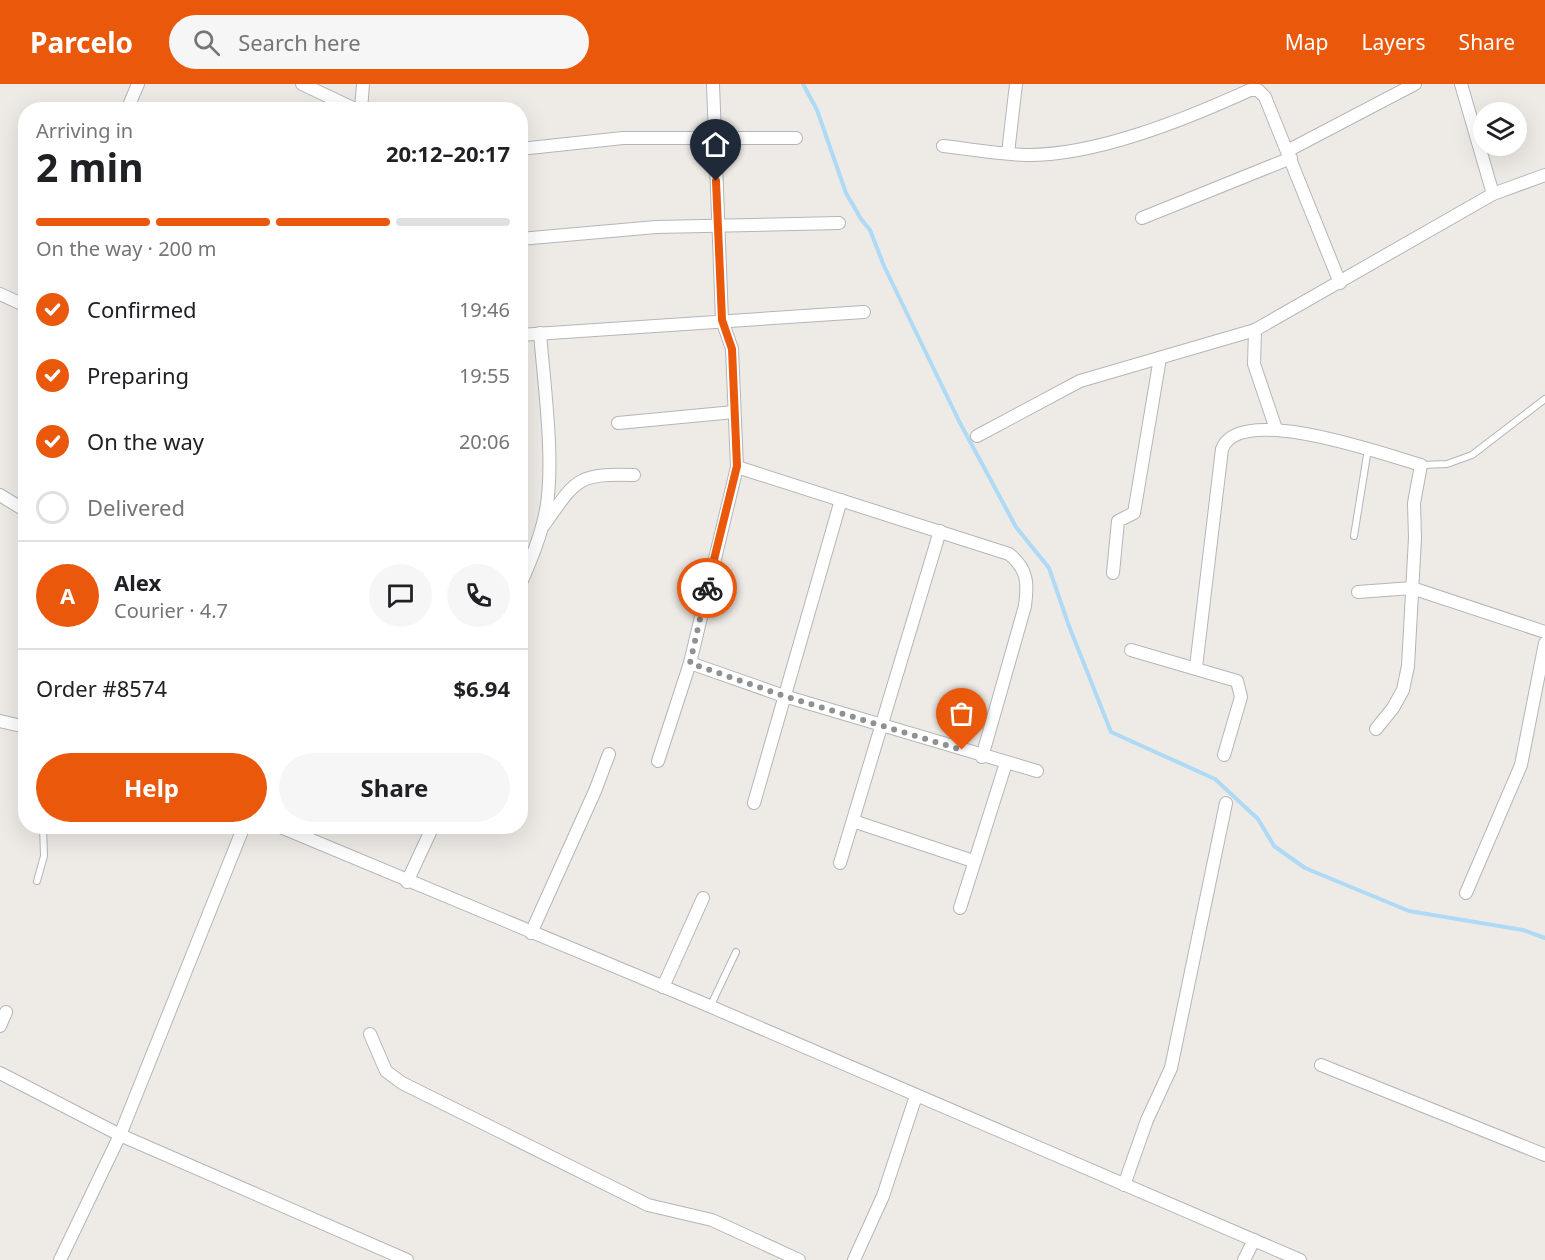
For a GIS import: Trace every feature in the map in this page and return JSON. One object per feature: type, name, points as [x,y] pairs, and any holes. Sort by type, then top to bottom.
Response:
[{"type":"street","points":[[130,102],[138,84]]},
{"type":"street","points":[[302,84],[341,102]]},
{"type":"street","points":[[360,102],[363,84]]},
{"type":"street","points":[[658,761],[690,663],[737,466],[732,349],[722,320],[713,84]]},
{"type":"street","points":[[1008,153],[1016,84]]},
{"type":"street","points":[[1142,218],[1290,154],[1415,84]]},
{"type":"street","points":[[1461,84],[1493,194]]},
{"type":"street","points":[[943,146],[1026,155],[1088,147],[1190,117],[1250,90],[1258,90],[1265,97],[1290,154],[1340,283]]},
{"type":"street","points":[[528,148],[622,138],[796,138]]},
{"type":"street","points":[[977,436],[1080,381],[1255,330],[1493,194],[1545,175]]},
{"type":"street","points":[[528,238],[656,226],[839,223]]},
{"type":"street","points":[[0,294],[18,302]]},
{"type":"street","points":[[528,334],[864,312]]},
{"type":"street","points":[[1255,330],[1254,364],[1276,429]]},
{"type":"street","points":[[528,564],[541,530],[546,507],[549,469],[540,333]]},
{"type":"street","points":[[1113,573],[1118,520],[1134,513],[1160,358]]},
{"type":"street","points":[[618,423],[734,412]]},
{"type":"street","points":[[1196,667],[1222,449],[1225,442],[1235,433],[1276,429],[1368,449],[1421,465],[1415,492],[1408,666],[1403,690],[1393,708],[1376,729]]},
{"type":"street","points":[[737,466],[1009,554],[1023,567],[1028,583],[1025,606],[982,757]]},
{"type":"street","points":[[541,530],[572,487],[585,477],[608,474],[634,475]]},
{"type":"street","points":[[0,495],[18,506]]},
{"type":"street","points":[[754,803],[840,500]]},
{"type":"street","points":[[840,863],[940,531]]},
{"type":"street","points":[[1358,592],[1412,588],[1545,632]]},
{"type":"street","points":[[1466,894],[1521,765],[1545,643]]},
{"type":"street","points":[[1131,650],[1196,667],[1237,681],[1241,697],[1224,755]]},
{"type":"street","points":[[690,663],[784,696],[881,724],[982,757],[1037,771]]},
{"type":"street","points":[[0,721],[18,725]]},
{"type":"street","points":[[531,933],[595,791],[609,754]]},
{"type":"street","points":[[960,908],[1006,763]]},
{"type":"street","points":[[1124,1185],[1147,1120],[1171,1068],[1226,803]]},
{"type":"street","points":[[853,821],[974,861]]},
{"type":"street","points":[[60,1260],[120,1135],[241,834]]},
{"type":"street","points":[[296,834],[407,882],[710,1006],[1300,1260]]},
{"type":"street","points":[[407,882],[429,834]]},
{"type":"street","points":[[663,987],[703,898]]},
{"type":"street","points":[[0,1026],[6,1012]]},
{"type":"street","points":[[370,1034],[386,1071],[402,1083],[648,1205],[712,1220],[798,1260]]},
{"type":"street","points":[[1321,1065],[1545,1155]]},
{"type":"street","points":[[0,1073],[120,1135],[407,1260]]},
{"type":"street","points":[[854,1260],[883,1196],[916,1096]]},
{"type":"street","points":[[1244,1260],[1254,1240]]},
{"type":"lane","points":[[1421,465],[1447,464],[1472,455],[1545,399]]},
{"type":"lane","points":[[1354,536],[1368,449]]},
{"type":"lane","points":[[38,881],[44,856],[43,834]]},
{"type":"lane","points":[[710,1006],[736,952]]},
{"type":"waterway","points":[[803,84],[817,110],[846,193],[870,230],[884,266],[959,421],[1016,527],[1049,568],[1069,626],[1111,732],[1215,779],[1258,819],[1274,846],[1305,868],[1409,911],[1523,930],[1545,938]]},
{"type":"way so far","points":[[707,588],[690,663],[784,696],[962,750]]},
{"type":"route","points":[[707,588],[737,466],[732,349],[722,320],[716,181]]}]
